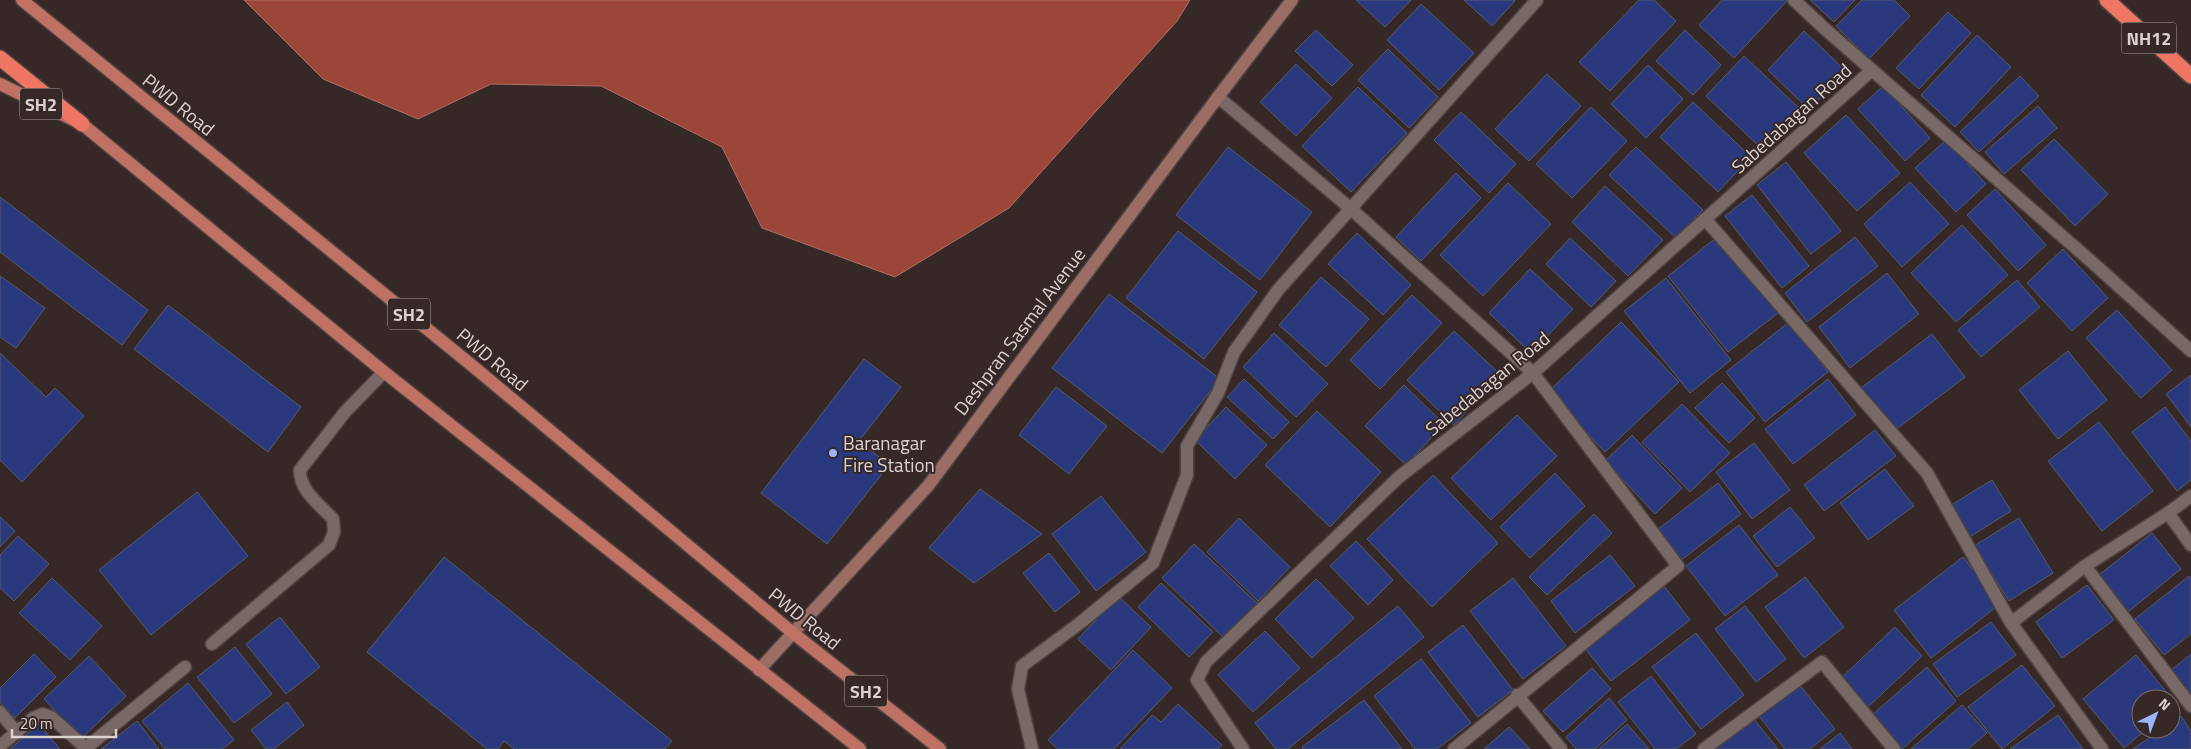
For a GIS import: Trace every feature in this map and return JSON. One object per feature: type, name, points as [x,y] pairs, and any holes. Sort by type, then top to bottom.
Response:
[{"type":"highway","name":"NH12","points":[[2107,0],[2191,76]]},
{"type":"highway","points":[[0,58],[82,124]]},
{"type":"main road","name":"PWD Road","points":[[22,0],[469,363],[793,633],[940,749]]},
{"type":"main road","name":"SH2","points":[[0,84],[82,124],[384,372],[860,749]]},
{"type":"street","name":"Deshpran Sasmal Avenue","points":[[759,670],[928,486],[1218,96],[1292,0]]},
{"type":"street","points":[[1032,749],[1018,689],[1022,666],[1080,623],[1153,563],[1187,475],[1187,446],[1218,393],[1234,352],[1278,290],[1537,0]]},
{"type":"street","points":[[1794,0],[2191,351]]},
{"type":"street","name":"Sabedabagan Road","points":[[1243,749],[1197,680],[1206,662],[1399,477],[1533,373],[1872,70]]},
{"type":"street","points":[[1218,96],[1350,208],[1533,373],[1678,566],[1517,695],[1454,749]]},
{"type":"street","points":[[1705,219],[1927,473],[2011,623],[2102,749]]},
{"type":"street","points":[[212,644],[329,545],[334,532],[334,519],[306,490],[300,481],[300,470],[345,412],[384,372]]},
{"type":"street","points":[[2011,623],[2085,566],[2168,513],[2191,496]]},
{"type":"street","points":[[2168,513],[2191,545]]},
{"type":"street","points":[[2085,566],[2191,706]]},
{"type":"street","points":[[1704,749],[1822,662],[1894,749]]},
{"type":"street","points":[[0,746],[33,718],[43,714],[50,717],[86,748],[186,667]]},
{"type":"street","points":[[1517,695],[1561,749]]},
{"type":"street","points":[[0,712],[17,733]]},
{"type":"shaded area","points":[[244,0],[1190,0],[1177,21],[1009,208],[895,277],[762,228],[722,147],[601,86],[491,84],[418,119],[323,79]]},
{"type":"building","points":[[1356,0],[1411,0],[1385,27]]},
{"type":"building","points":[[1464,0],[1514,0],[1515,1],[1492,26]]},
{"type":"building","points":[[1639,0],[1654,0],[1676,21],[1610,91],[1579,62]]},
{"type":"building","points":[[1722,0],[1787,1],[1734,58],[1699,25]]},
{"type":"building","points":[[1810,0],[1855,0],[1834,22]]},
{"type":"building","points":[[1862,0],[1894,0],[1910,16],[1869,59],[1836,26]]},
{"type":"building","points":[[1421,4],[1474,53],[1439,90],[1387,40]]},
{"type":"building","points":[[1948,12],[1971,33],[1919,89],[1896,68]]},
{"type":"building","points":[[1316,30],[1353,65],[1332,86],[1295,51]]},
{"type":"building","points":[[1685,30],[1721,65],[1693,95],[1656,61]]},
{"type":"building","points":[[1804,31],[1846,71],[1809,110],[1768,70]]},
{"type":"building","points":[[1977,35],[2011,67],[1955,127],[1921,95]]},
{"type":"building","points":[[1388,49],[1438,97],[1409,128],[1358,80]]},
{"type":"building","points":[[1744,56],[1800,109],[1762,149],[1706,96]]},
{"type":"building","points":[[1296,64],[1332,98],[1296,136],[1260,102]]},
{"type":"building","points":[[1648,65],[1683,99],[1646,138],[1611,104]]},
{"type":"building","points":[[1547,74],[1581,106],[1529,161],[1495,129]]},
{"type":"building","points":[[2020,76],[2039,96],[1979,152],[1960,132]]},
{"type":"building","points":[[1883,86],[1930,138],[1905,161],[1858,109]]},
{"type":"building","points":[[1358,87],[1407,133],[1351,192],[1302,146]]},
{"type":"building","points":[[1693,102],[1751,157],[1718,192],[1660,137]]},
{"type":"building","points":[[2038,106],[2057,128],[2004,174],[1985,152]]},
{"type":"building","points":[[1591,107],[1627,141],[1572,198],[1536,164]]},
{"type":"building","points":[[1461,112],[1516,164],[1489,193],[1434,140]]},
{"type":"building","points":[[1846,115],[1900,173],[1857,211],[1804,153]]},
{"type":"building","points":[[2054,139],[2108,194],[2075,226],[2021,170]]},
{"type":"building","points":[[1946,140],[1986,184],[1956,212],[1915,168]]},
{"type":"building","points":[[1228,147],[1312,212],[1260,280],[1176,215]]},
{"type":"building","points":[[1636,147],[1703,210],[1676,238],[1609,175]]},
{"type":"building","points":[[1786,162],[1841,231],[1811,254],[1757,185]]},
{"type":"building","points":[[1456,173],[1481,198],[1421,261],[1396,237]]},
{"type":"building","points":[[1910,182],[1949,224],[1902,267],[1864,224]]},
{"type":"building","points":[[1508,183],[1551,224],[1483,296],[1440,255]]},
{"type":"building","points":[[1605,186],[1663,240],[1628,276],[1572,222]]},
{"type":"building","points":[[1995,189],[2046,245],[2018,271],[1967,215]]},
{"type":"building","points":[[1752,195],[1809,266],[1782,288],[1725,216]]},
{"type":"building","points":[[0,197],[148,310],[122,345],[0,252]]},
{"type":"building","points":[[1962,225],[2008,275],[1956,322],[1911,273]]},
{"type":"building","points":[[1178,231],[1257,292],[1204,359],[1126,298]]},
{"type":"building","points":[[1357,233],[1411,285],[1383,315],[1328,264]]},
{"type":"building","points":[[1717,237],[1778,313],[1728,352],[1668,276]]},
{"type":"building","points":[[1855,237],[1878,266],[1807,322],[1785,293]]},
{"type":"building","points":[[1570,238],[1616,281],[1591,307],[1546,264]]},
{"type":"building","points":[[2063,249],[2108,298],[2072,331],[2027,283]]},
{"type":"building","points":[[1530,269],[1573,309],[1531,353],[1489,313]]},
{"type":"building","points":[[1887,273],[1919,314],[1850,368],[1819,327]]},
{"type":"building","points":[[0,276],[45,308],[16,348],[0,337]]},
{"type":"building","points":[[1321,277],[1369,319],[1326,367],[1279,325]]},
{"type":"building","points":[[1666,278],[1731,360],[1690,393],[1624,311]]},
{"type":"building","points":[[2017,280],[2040,307],[1981,357],[1958,330]]},
{"type":"building","points":[[1109,294],[1220,379],[1162,453],[1052,368]]},
{"type":"building","points":[[1412,295],[1442,323],[1380,389],[1350,360]]},
{"type":"building","points":[[168,305],[301,407],[268,452],[134,349]]},
{"type":"building","points":[[2117,310],[2172,370],[2141,398],[2086,338]]},
{"type":"building","points":[[1621,322],[1679,382],[1605,452],[1548,392]]},
{"type":"building","points":[[1789,322],[1828,372],[1765,422],[1726,372]]},
{"type":"building","points":[[1454,331],[1501,375],[1454,425],[1407,380]]},
{"type":"building","points":[[1274,333],[1328,384],[1296,417],[1243,367]]},
{"type":"building","points":[[1932,334],[1965,377],[1894,431],[1861,388]]},
{"type":"building","points":[[2068,351],[2107,400],[2058,439],[2019,390]]},
{"type":"building","points":[[0,353],[46,397],[55,388],[84,416],[22,482],[0,460]]},
{"type":"building","name":"Baranagar Fire Station","points":[[864,359],[901,387],[859,441],[889,465],[827,544],[761,493]]},
{"type":"building","points":[[2191,375],[2191,427],[2166,394]]},
{"type":"building","points":[[1244,379],[1289,422],[1273,439],[1227,397]]},
{"type":"building","points":[[1828,379],[1856,415],[1793,464],[1765,429]]},
{"type":"building","points":[[1722,383],[1755,418],[1729,443],[1695,408]]},
{"type":"building","points":[[1404,385],[1444,424],[1406,465],[1365,426]]},
{"type":"building","points":[[1056,387],[1107,426],[1069,474],[1019,435]]},
{"type":"building","points":[[1682,404],[1730,453],[1690,492],[1642,442]]},
{"type":"building","points":[[1226,407],[1267,445],[1235,479],[1195,440]]},
{"type":"building","points":[[2165,407],[2191,441],[2191,480],[2177,491],[2132,432]]},
{"type":"building","points":[[1317,411],[1381,472],[1330,527],[1265,465]]},
{"type":"building","points":[[1517,415],[1557,456],[1491,520],[1451,478]]},
{"type":"building","points":[[2099,422],[2153,491],[2102,531],[2048,461]]},
{"type":"building","points":[[1875,430],[1896,456],[1824,511],[1804,485]]},
{"type":"building","points":[[1632,435],[1682,488],[1655,514],[1605,461]]},
{"type":"building","points":[[1754,443],[1790,490],[1752,519],[1716,472]]},
{"type":"building","points":[[1885,469],[1914,506],[1868,540],[1840,503]]},
{"type":"building","points":[[1555,473],[1585,506],[1530,558],[1500,527]]},
{"type":"building","points":[[1433,475],[1498,543],[1432,607],[1367,539]]},
{"type":"building","points":[[1992,480],[2011,511],[1968,538],[1948,507]]},
{"type":"building","points":[[1718,483],[1741,514],[1680,561],[1657,530]]},
{"type":"building","points":[[980,489],[1042,534],[974,583],[929,548]]},
{"type":"building","points":[[197,492],[248,556],[151,635],[99,570]]},
{"type":"building","points":[[1101,496],[1146,552],[1096,591],[1052,534]]},
{"type":"building","points":[[1790,507],[1815,538],[1777,567],[1753,536]]},
{"type":"building","points":[[1594,514],[1612,533],[1547,595],[1529,577]]},
{"type":"building","points":[[0,517],[15,531],[0,547]]},
{"type":"building","points":[[1239,518],[1290,567],[1258,601],[1207,552]]},
{"type":"building","points":[[2019,518],[2053,573],[2009,601],[1974,546]]},
{"type":"building","points":[[1739,525],[1778,575],[1725,616],[1686,566]]},
{"type":"building","points":[[2152,533],[2181,569],[2128,612],[2099,575]]},
{"type":"building","points":[[18,536],[49,564],[14,601],[0,588],[0,555]]},
{"type":"building","points":[[1356,541],[1393,580],[1368,605],[1330,566]]},
{"type":"building","points":[[1194,544],[1257,603],[1224,638],[1162,578]]},
{"type":"building","points":[[1049,553],[1080,592],[1055,612],[1023,573]]},
{"type":"building","points":[[1610,555],[1635,586],[1575,633],[1551,601]]},
{"type":"building","points":[[444,557],[672,741],[665,749],[514,749],[504,741],[498,749],[487,749],[367,652]]},
{"type":"building","points":[[1963,557],[2000,604],[1931,658],[1894,610]]},
{"type":"building","points":[[2189,576],[2191,579],[2191,634],[2164,655],[2135,619]]},
{"type":"building","points":[[1805,577],[1844,627],[1804,658],[1765,607]]},
{"type":"building","points":[[52,578],[102,626],[70,660],[19,613]]},
{"type":"building","points":[[1513,578],[1566,646],[1523,679],[1470,611]]},
{"type":"building","points":[[1316,579],[1354,618],[1312,658],[1275,619]]},
{"type":"building","points":[[1161,583],[1213,632],[1189,657],[1138,607]]},
{"type":"building","points":[[2087,585],[2114,620],[2062,658],[2036,622]]},
{"type":"building","points":[[1664,586],[1690,620],[1611,681],[1584,647]]},
{"type":"building","points":[[1118,596],[1151,627],[1111,670],[1078,639]]},
{"type":"building","points":[[1398,606],[1424,637],[1288,749],[1276,749],[1255,723]]},
{"type":"building","points":[[1745,606],[1786,659],[1756,682],[1715,629]]},
{"type":"building","points":[[280,617],[320,667],[286,694],[246,644]]},
{"type":"building","points":[[1991,622],[2016,655],[1957,697],[1933,664]]},
{"type":"building","points":[[1463,625],[1513,690],[1478,717],[1428,652]]},
{"type":"building","points":[[1895,627],[1922,656],[1868,707],[1841,678]]},
{"type":"building","points":[[1265,631],[1300,668],[1253,712],[1218,675]]},
{"type":"building","points":[[1696,633],[1744,695],[1701,729],[1652,667]]},
{"type":"building","points":[[235,647],[272,694],[234,723],[197,677]]},
{"type":"building","points":[[1133,650],[1172,688],[1114,749],[1058,749],[1048,740]]},
{"type":"building","points":[[34,654],[56,677],[15,718],[0,702],[0,688]]},
{"type":"building","points":[[2191,654],[2191,699],[2169,672]]},
{"type":"building","points":[[2136,655],[2164,689],[2131,689],[2131,739],[2135,739],[2124,748],[2083,699]]},
{"type":"building","points":[[89,656],[126,696],[81,739],[44,699]]},
{"type":"building","points":[[1421,659],[1471,723],[1437,749],[1415,749],[1374,696]]},
{"type":"building","points":[[2022,665],[2055,706],[2002,749],[1968,707]]},
{"type":"building","points":[[1927,667],[1956,701],[1902,749],[1872,715]]},
{"type":"building","points":[[1592,668],[1611,689],[1563,732],[1543,711]]},
{"type":"building","points":[[1651,676],[1696,734],[1676,749],[1655,749],[1618,702]]},
{"type":"building","points":[[188,683],[234,740],[222,749],[165,749],[142,721]]},
{"type":"building","points":[[1798,683],[1835,729],[1810,749],[1785,749],[1758,715]]},
{"type":"building","points":[[1609,698],[1627,720],[1595,749],[1576,749],[1566,737]]},
{"type":"building","points":[[1364,700],[1402,749],[1303,749],[1302,747]]},
{"type":"building","points":[[287,702],[304,725],[274,749],[266,749],[251,730]]},
{"type":"building","points":[[1178,704],[1222,745],[1218,749],[1120,749],[1152,715],[1161,722]]},
{"type":"building","points":[[1962,705],[1987,733],[1968,749],[1911,749]]},
{"type":"building","points":[[2058,715],[2083,749],[2010,749]]},
{"type":"building","points":[[2181,716],[2191,731],[2191,749],[2133,749],[2148,739],[2181,739]]},
{"type":"building","points":[[1753,718],[1778,749],[1715,748]]},
{"type":"building","points":[[137,721],[159,749],[101,749]]},
{"type":"building","points":[[39,724],[60,749],[10,749]]},
{"type":"building","points":[[1627,724],[1649,749],[1599,749]]},
{"type":"building","points":[[1509,727],[1530,749],[1484,749]]},
{"type":"building","points":[[1840,733],[1852,749],[1820,749]]},
{"type":"place","name":"Baranagar Fire Station","points":[[833,453]]}]
